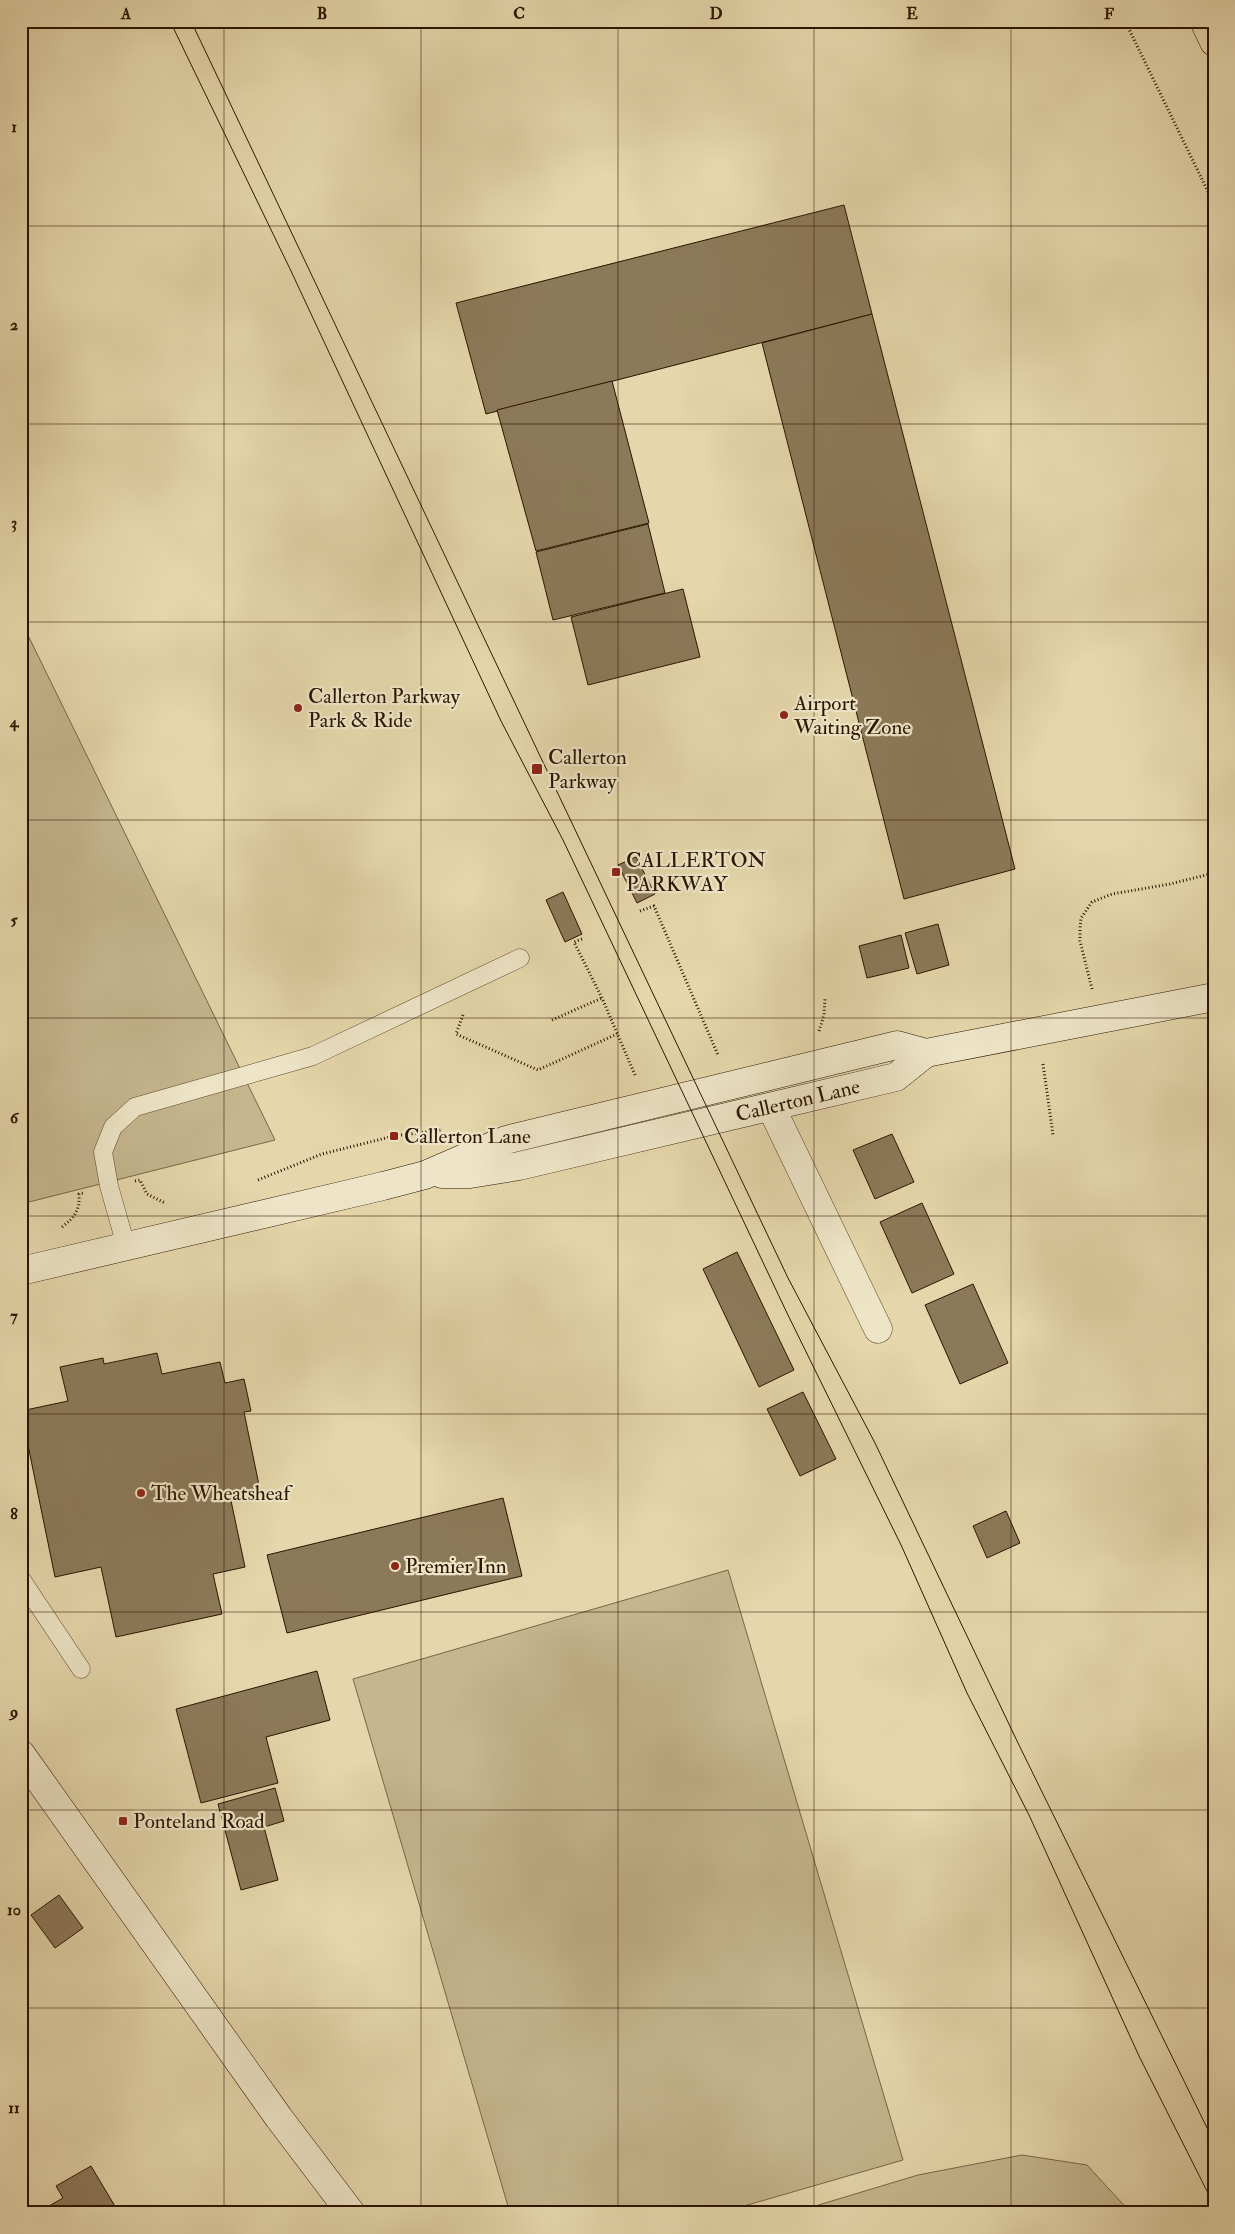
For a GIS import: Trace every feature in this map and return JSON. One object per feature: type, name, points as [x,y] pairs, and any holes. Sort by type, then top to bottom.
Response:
[{"type":"highway","points":[[1204,21],[1214,42]]},
{"type":"street","name":"Callerton Lane","points":[[21,1271],[425,1175],[506,1140],[897,1046],[926,1053],[1212,998]]},
{"type":"street","name":"Callerton Lane","points":[[425,1175],[470,1174],[519,1166],[896,1078],[926,1053]]},
{"type":"street","points":[[772,1107],[878,1328]]},
{"type":"street","points":[[21,1754],[279,2118],[351,2213]]},
{"type":"lane","points":[[126,1246],[109,1186],[103,1152],[106,1139],[113,1127],[135,1107],[313,1056],[520,958]]},
{"type":"lane","points":[[21,1579],[81,1669]]},
{"type":"path","points":[[1126,21],[1214,204]]},
{"type":"path","points":[[1099,1020],[1080,941],[1081,918],[1092,902],[1100,898],[1214,873]]},
{"type":"path","points":[[640,911],[654,906],[718,1056]]},
{"type":"path","points":[[582,939],[574,942],[602,998],[636,1076]]},
{"type":"path","points":[[459,986],[467,1004],[456,1034],[538,1070],[617,1034]]},
{"type":"path","points":[[552,1020],[602,998]]},
{"type":"path","points":[[1037,1032],[1053,1135]]},
{"type":"path","points":[[253,1182],[331,1152],[394,1136],[448,1130]]},
{"type":"path","points":[[53,1230],[61,1228],[75,1216],[80,1204],[79,1194],[109,1186],[140,1180],[147,1194],[164,1203],[173,1203]]},
{"type":"shaded area","points":[[21,621],[275,1140],[21,1204]]},
{"type":"shaded area","points":[[728,1570],[903,2160],[720,2213],[510,2213],[353,1679]]},
{"type":"shaded area","points":[[1022,2155],[1087,2165],[1131,2213],[792,2213],[918,2175]]},
{"type":"building","points":[[844,205],[872,314],[486,414],[456,303]]},
{"type":"building","points":[[872,314],[1015,869],[904,899],[762,343]]},
{"type":"building","points":[[612,381],[649,523],[536,551],[497,410]]},
{"type":"building","points":[[648,524],[665,593],[553,620],[536,552]]},
{"type":"building","points":[[683,589],[700,657],[588,685],[571,617]]},
{"type":"building","points":[[636,857],[655,894],[637,903],[618,865]]},
{"type":"building","points":[[563,892],[582,934],[565,942],[546,900]]},
{"type":"building","points":[[938,924],[949,965],[917,974],[905,933]]},
{"type":"building","points":[[901,935],[909,968],[867,978],[859,946]]},
{"type":"building","points":[[892,1134],[914,1182],[875,1199],[853,1150]]},
{"type":"building","points":[[922,1203],[954,1274],[912,1293],[880,1222]]},
{"type":"building","points":[[737,1252],[794,1370],[759,1387],[703,1269]]},
{"type":"building","points":[[973,1284],[1008,1363],[960,1384],[925,1305]]},
{"type":"building","name":"The Wheatsheaf","points":[[157,1353],[162,1374],[220,1362],[225,1383],[244,1379],[251,1411],[244,1412],[260,1490],[230,1496],[245,1567],[213,1574],[222,1614],[116,1637],[101,1567],[55,1577],[21,1411],[68,1401],[60,1367],[103,1358],[104,1364]]},
{"type":"building","points":[[803,1392],[836,1459],[800,1476],[767,1409]]},
{"type":"building","name":"Premier Inn","points":[[503,1498],[522,1576],[287,1633],[267,1555]]},
{"type":"building","points":[[1006,1511],[1020,1543],[987,1558],[973,1526]]},
{"type":"building","points":[[317,1671],[330,1720],[266,1737],[278,1783],[201,1803],[176,1709]]},
{"type":"building","points":[[275,1788],[284,1821],[264,1827],[278,1880],[241,1890],[218,1804]]},
{"type":"building","points":[[59,1895],[83,1928],[55,1948],[31,1915]]},
{"type":"building","points":[[91,2166],[119,2213],[53,2213],[49,2206],[63,2198],[56,2186]]},
{"type":"tram line","points":[[170,21],[291,271],[501,721],[563,840],[787,1313],[902,1547],[967,1693],[1029,1815],[1139,2056],[1214,2205]]},
{"type":"tram line","points":[[191,21],[788,1278],[875,1443],[1018,1743],[1214,2142]]},
{"type":"place","name":"Callerton Parkway Park & Ride","points":[[298,708]]},
{"type":"place","name":"Airport Waiting Zone","points":[[784,715]]},
{"type":"place","name":"Callerton Parkway","points":[[537,769]]},
{"type":"place","name":"CALLERTON PARKWAY","points":[[616,872]]},
{"type":"place","name":"Callerton Lane","points":[[394,1136]]},
{"type":"place","name":"The Wheatsheaf","points":[[141,1493]]},
{"type":"place","name":"Premier Inn","points":[[395,1566]]},
{"type":"place","name":"Ponteland Road","points":[[123,1821]]}]
